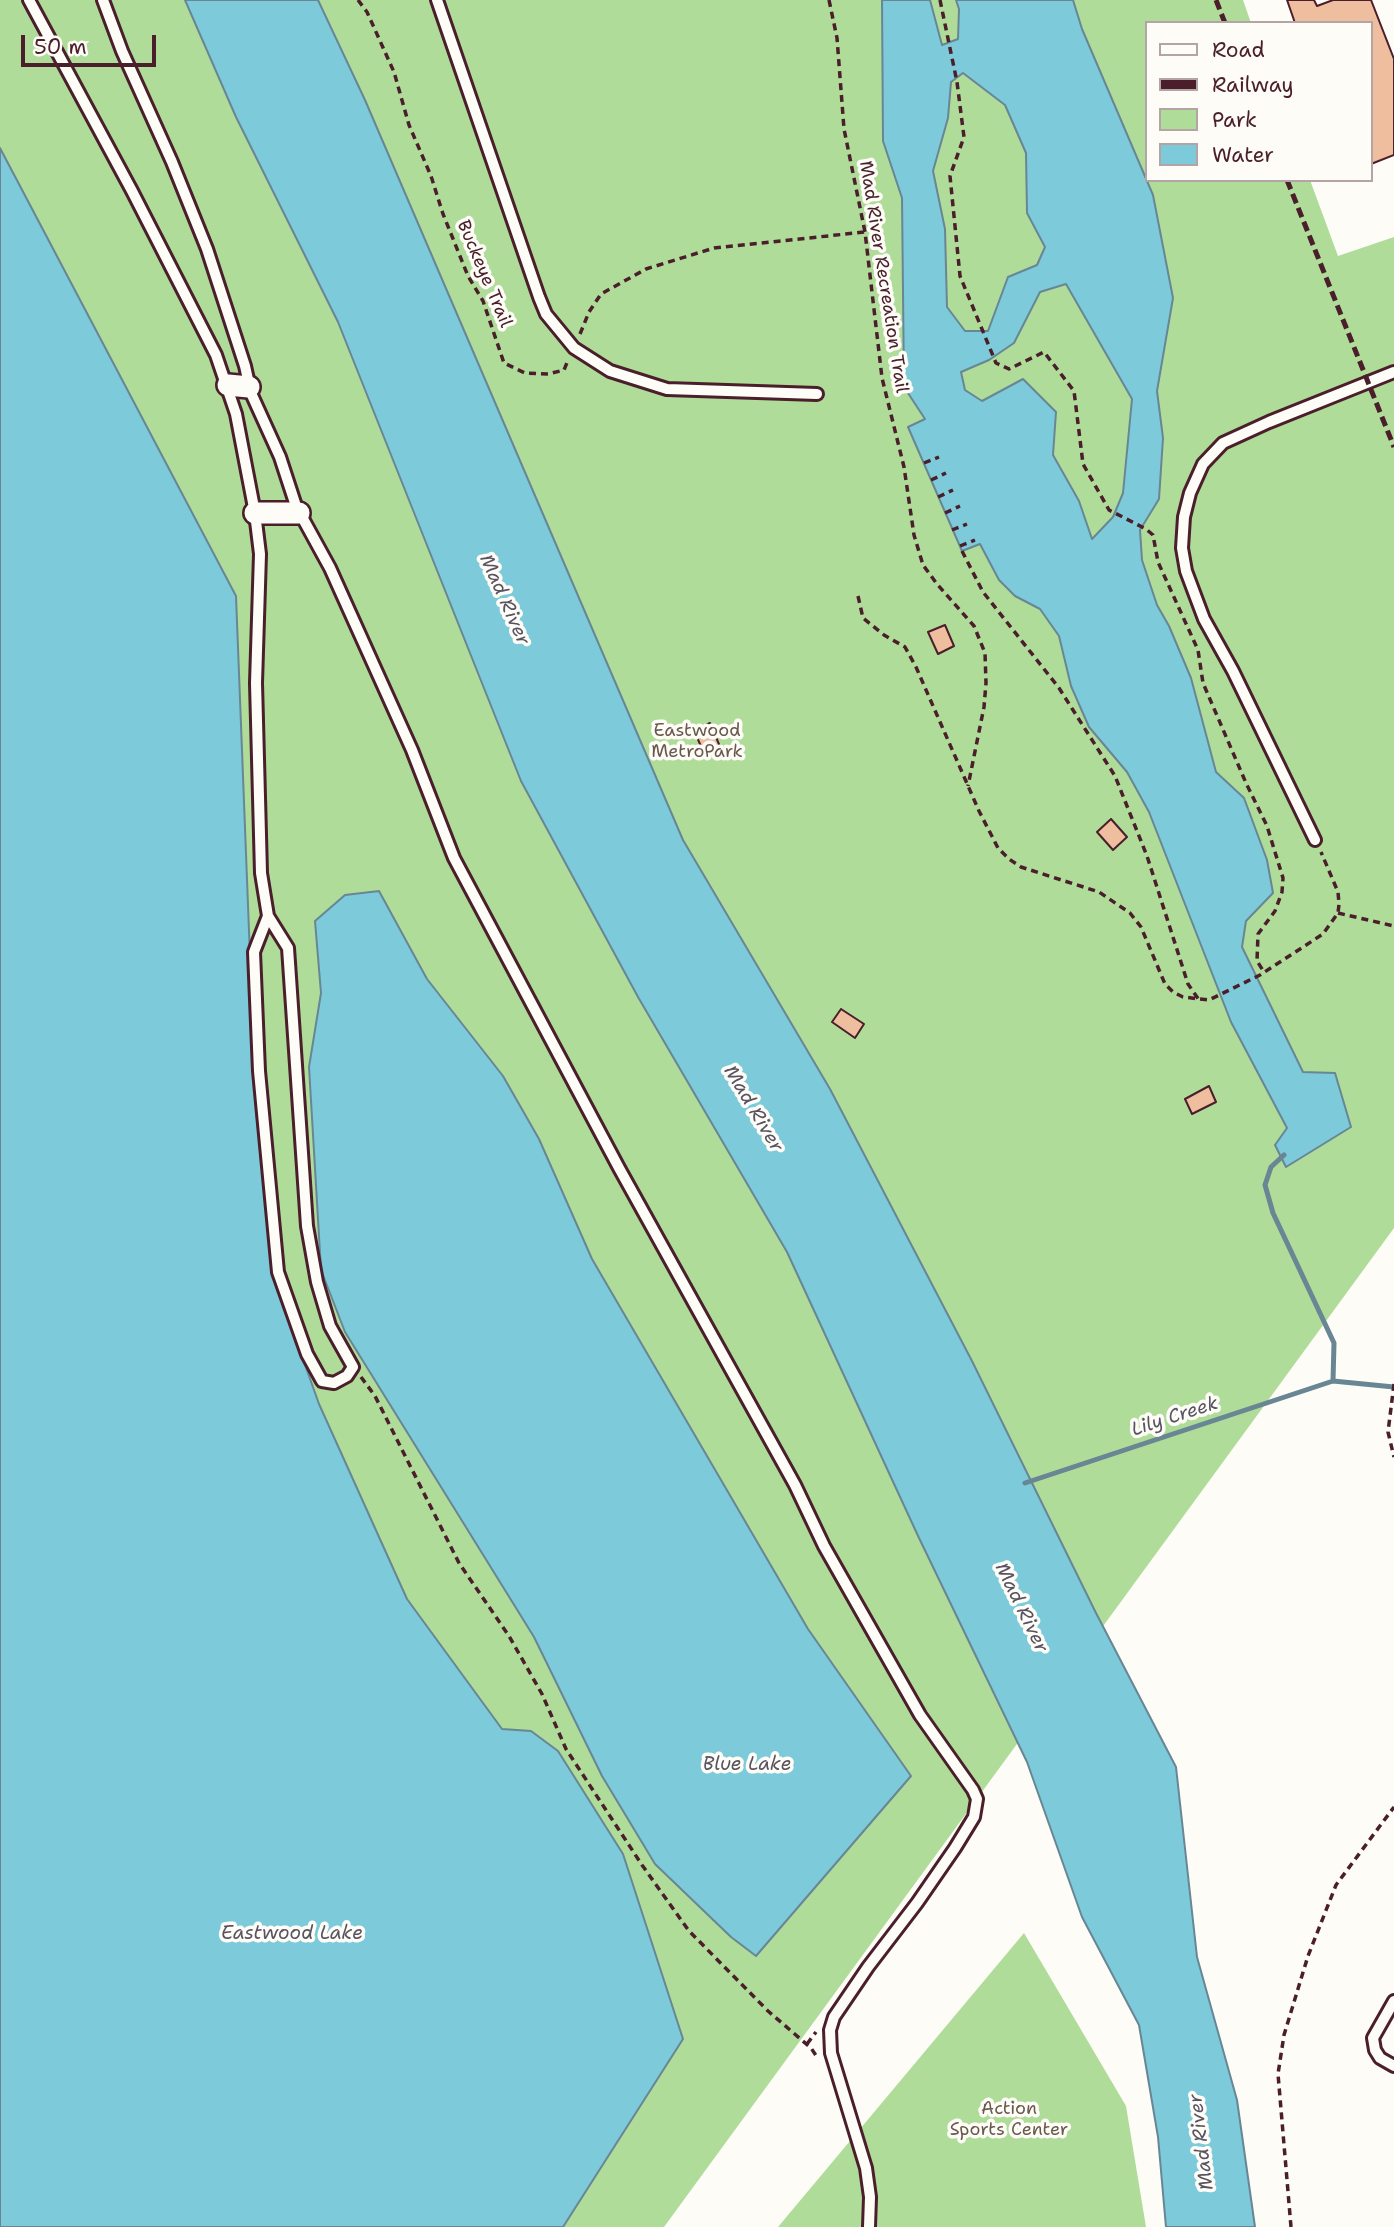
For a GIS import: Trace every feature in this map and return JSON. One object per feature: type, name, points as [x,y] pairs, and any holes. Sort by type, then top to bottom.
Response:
[{"type":"street","points":[[228,385],[249,387]]},
{"type":"street","points":[[255,513],[299,513]]},
{"type":"lane","points":[[29,0],[216,355],[236,414],[260,554],[256,682],[261,873],[268,916],[288,948],[307,1226],[311,1249],[330,1326],[353,1367],[347,1376],[334,1383],[321,1381],[307,1354],[278,1272],[258,1071],[254,952],[268,916]]},
{"type":"lane","points":[[103,0],[122,51],[172,162],[207,249],[238,343],[249,387],[280,457],[299,513],[336,580],[412,750],[454,858],[919,1715],[973,1790],[976,1799],[974,1817],[955,1848],[834,2017],[830,2030],[829,2043],[866,2168],[870,2197],[869,2227]]},
{"type":"lane","points":[[437,0],[539,297],[546,314],[574,348],[610,371],[667,389],[817,394]]},
{"type":"lane","points":[[1315,840],[1233,671],[1204,619],[1186,571],[1182,548],[1184,517],[1190,493],[1203,464],[1223,443],[1394,372]]},
{"type":"lane","points":[[1394,2001],[1373,2038],[1380,2058],[1394,2066]]},
{"type":"path","name":"Buckeye Trail","points":[[358,0],[367,12],[394,72],[409,125],[468,276],[483,301],[504,363],[526,373],[548,374],[564,370],[589,312],[601,295],[646,269],[714,248],[865,232]]},
{"type":"path","name":"Mad River Recreation Trail","points":[[829,0],[837,38],[844,129],[865,232],[882,378],[904,467],[914,535],[923,565],[974,626],[985,653],[984,707],[968,786]]},
{"type":"path","points":[[940,0],[957,82],[964,137],[950,176],[960,276],[996,363],[1009,369],[1044,352],[1074,391],[1083,464],[1109,510],[1146,529],[1153,536],[1158,562],[1198,650],[1203,682],[1267,826],[1283,878],[1282,892],[1275,911],[1258,934],[1257,961],[1262,973]]},
{"type":"path","points":[[924,463],[939,457]]},
{"type":"path","points":[[931,480],[946,473]]},
{"type":"path","points":[[938,497],[953,490]]},
{"type":"path","points":[[945,513],[960,506]]},
{"type":"path","points":[[953,530],[967,524]]},
{"type":"path","points":[[975,540],[961,548],[984,592],[1059,688],[1115,776],[1147,856],[1188,984],[1199,1000]]},
{"type":"path","points":[[858,596],[863,618],[905,647],[930,695],[968,786],[998,848],[1021,867],[1099,892],[1130,913],[1142,927],[1165,984],[1183,998],[1209,1000],[1262,973],[1323,934],[1338,913],[1338,891],[1315,840]]},
{"type":"path","points":[[1338,913],[1394,926]]},
{"type":"path","points":[[353,1367],[375,1396],[459,1563],[509,1636],[542,1694],[566,1749],[642,1865],[689,1931],[768,2011],[807,2044],[828,2072],[839,2081]]},
{"type":"path","points":[[1394,1384],[1388,1432],[1394,1457]]},
{"type":"path","points":[[1291,2227],[1278,2074],[1284,2035],[1308,1956],[1336,1885],[1394,1807]]},
{"type":"path","points":[[807,2044],[822,2023]]},
{"type":"green space","name":"Eastwood MetroPark","points":[[0,0],[1243,0],[1250,21],[1146,21],[1146,182],[1311,182],[1338,256],[1394,237],[1394,1228],[664,2227],[0,2227]]},
{"type":"green space","name":"Action Sports Center","points":[[1024,1933],[1126,2106],[1146,2227],[778,2227]]},
{"type":"water","name":"Mad River","points":[[185,0],[318,0],[365,100],[683,840],[830,1089],[972,1361],[1096,1613],[1176,1767],[1197,1957],[1237,2100],[1255,2227],[1166,2227],[1158,2137],[1139,2025],[1082,1917],[1027,1762],[919,1538],[787,1252],[638,997],[521,781],[338,322],[236,117]]},
{"type":"water","points":[[882,0],[930,0],[942,45],[958,39],[959,9],[956,0],[1073,0],[1082,29],[1153,195],[1173,298],[1157,391],[1163,438],[1159,499],[1140,530],[1142,560],[1157,605],[1191,678],[1216,772],[1244,798],[1267,860],[1273,893],[1246,921],[1242,947],[1303,1072],[1335,1073],[1351,1127],[1286,1167],[1275,1145],[1287,1128],[1231,1022],[1149,812],[1127,772],[1089,727],[1071,686],[1059,636],[1040,609],[1015,596],[999,580],[980,544],[962,551],[908,427],[925,419],[904,387],[902,198],[883,141]],"holes":[[[963,73],[1005,105],[1026,153],[1027,213],[1045,247],[1037,265],[1008,277],[988,331],[965,331],[947,307],[945,229],[933,171],[948,118],[951,82]],[[1066,284],[1132,399],[1123,493],[1113,517],[1092,539],[1079,501],[1053,455],[1056,412],[1023,379],[982,401],[965,390],[961,372],[989,360],[1014,343],[1040,292]]]},
{"type":"water","name":"Eastwood Lake","points":[[0,148],[236,596],[256,1111],[273,1275],[319,1404],[407,1599],[502,1729],[531,1731],[558,1751],[623,1854],[683,2039],[563,2227],[0,2227]]},
{"type":"water","name":"Blue Lake","points":[[379,891],[427,979],[503,1076],[539,1139],[592,1259],[808,1629],[911,1776],[756,1956],[731,1937],[655,1864],[602,1776],[534,1637],[345,1332],[321,1270],[309,1067],[321,993],[315,921],[345,895]]},
{"type":"building","points":[[1287,0],[1314,0],[1317,6],[1333,0],[1371,0],[1394,59],[1394,155],[1373,163],[1373,21],[1294,21]]},
{"type":"building","points":[[945,625],[954,646],[938,654],[928,632]]},
{"type":"building","points":[[710,723],[721,749],[705,756],[694,730]]},
{"type":"building","points":[[1111,819],[1127,837],[1113,850],[1097,832]]},
{"type":"building","points":[[841,1009],[864,1024],[855,1038],[832,1022]]},
{"type":"building","points":[[1209,1086],[1216,1102],[1192,1114],[1185,1099]]},
{"type":"waterway","points":[[1284,1155],[1271,1167],[1265,1185],[1273,1213],[1334,1343],[1333,1381]]},
{"type":"waterway","name":"Lily Creek","points":[[1025,1483],[1333,1381],[1394,1387]]},
{"type":"railway","points":[[1216,0],[1224,21]]},
{"type":"railway","points":[[1288,182],[1394,447]]}]
